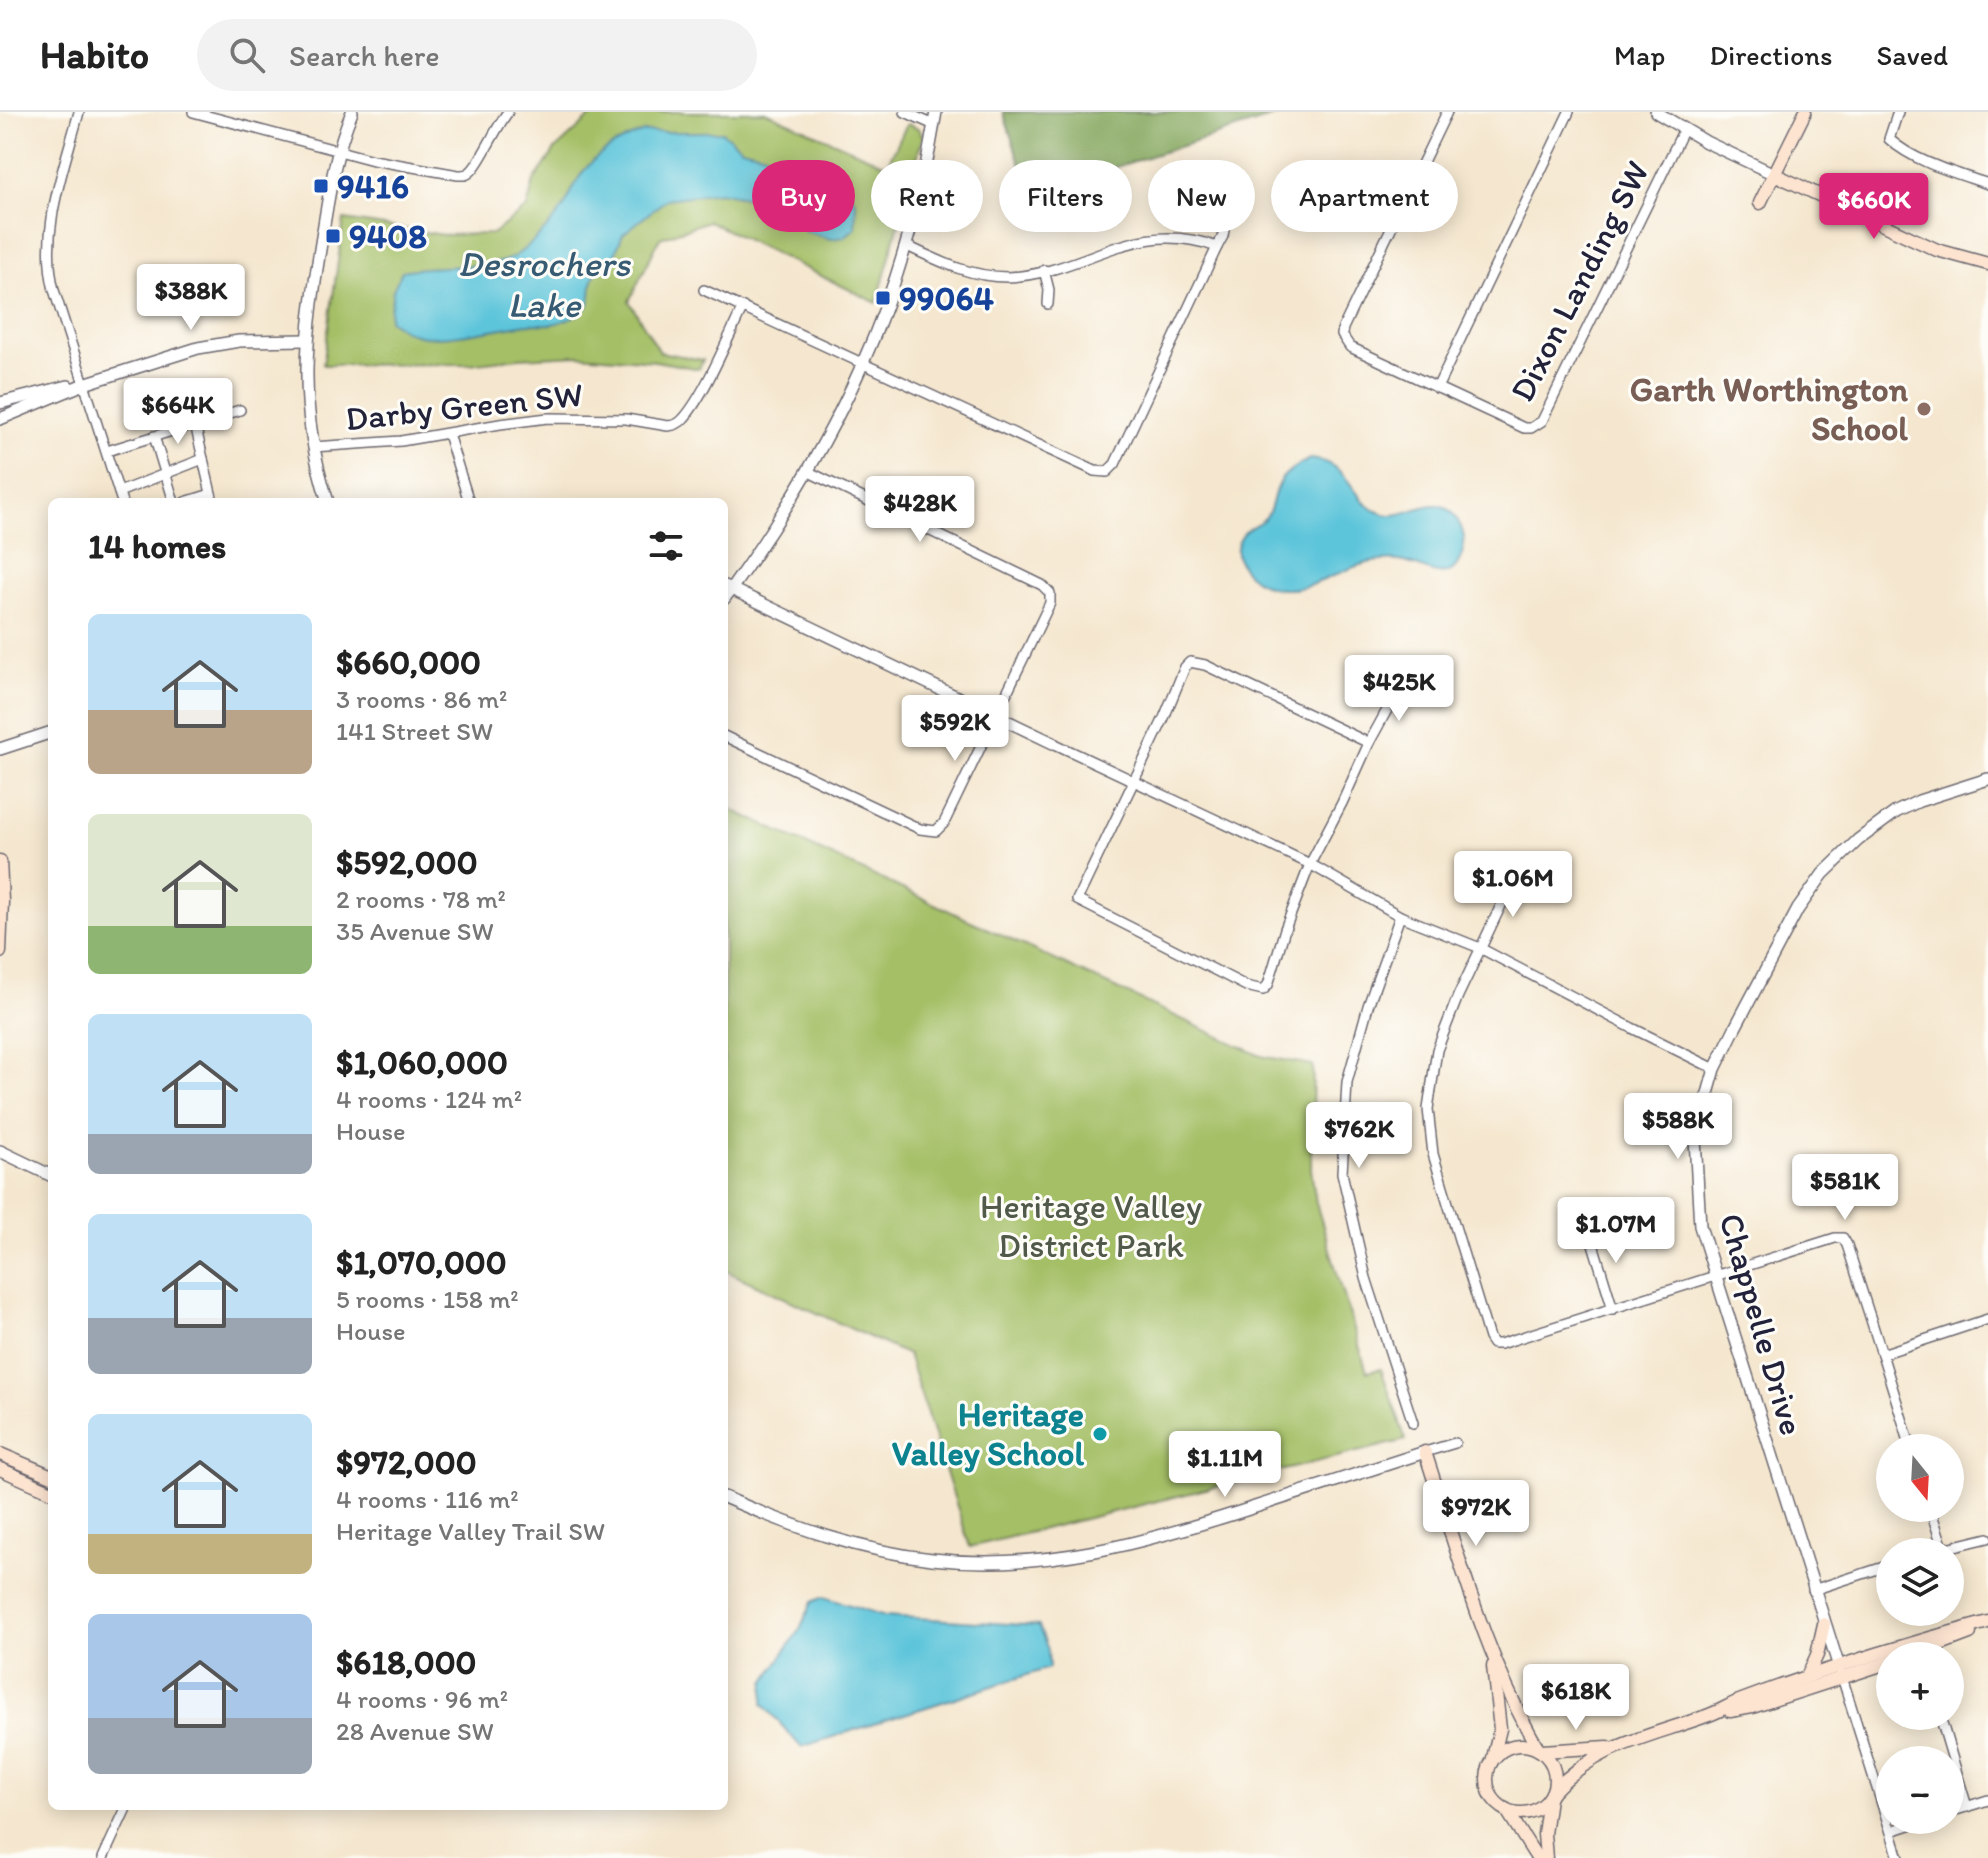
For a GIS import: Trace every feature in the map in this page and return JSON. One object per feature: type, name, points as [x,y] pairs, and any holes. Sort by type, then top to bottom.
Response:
[{"type":"main road","points":[[1760,203],[1805,112]]},
{"type":"main road","points":[[1774,174],[1937,250],[1988,264]]},
{"type":"main road","points":[[0,861],[0,952]]},
{"type":"main road","points":[[1425,1452],[1492,1655],[1512,1702],[1553,1766],[1555,1784],[1544,1834],[1546,1858]]},
{"type":"main road","points":[[0,1454],[48,1474]]},
{"type":"main road","points":[[0,1469],[48,1490]]},
{"type":"main road","points":[[1807,1677],[1817,1655],[1824,1624]]},
{"type":"main road","points":[[1944,1642],[1988,1624]]},
{"type":"main road","points":[[1711,1714],[1752,1707],[1841,1673],[1988,1624]]},
{"type":"main road","points":[[1492,1655],[1500,1729],[1487,1778],[1488,1788],[1492,1797],[1506,1809],[1537,1858]]},
{"type":"main road","points":[[1506,1809],[1529,1812],[1544,1805],[1575,1770],[1615,1746],[1807,1677],[1876,1665]]},
{"type":"main road","points":[[1492,1760],[1508,1747],[1529,1746],[1540,1750],[1615,1746]]},
{"type":"street","points":[[79,112],[53,214],[48,254],[54,290],[121,497],[203,459]]},
{"type":"street","points":[[193,112],[405,167],[467,175],[508,112]]},
{"type":"street","points":[[327,498],[313,447],[305,372],[307,340],[330,191],[339,149],[352,112]]},
{"type":"street","points":[[905,112],[934,125]]},
{"type":"street","points":[[728,588],[809,472],[863,363],[907,246],[936,112]]},
{"type":"street","name":"Dixon Landing SW","points":[[1447,112],[1342,335],[1350,347],[1524,428],[1531,428],[1542,421],[1684,129]]},
{"type":"street","points":[[1437,388],[1569,112]]},
{"type":"street","points":[[1656,112],[1774,174]]},
{"type":"street","points":[[1898,112],[1889,139],[1897,146],[1937,166],[1988,184]]},
{"type":"street","points":[[704,290],[1095,471],[1107,472],[1115,464],[1224,232]]},
{"type":"street","points":[[907,246],[953,267],[982,274],[1019,276],[1148,239],[1185,238],[1217,247]]},
{"type":"street","points":[[1044,270],[1049,290],[1048,304]]},
{"type":"street","name":"Darby Green SW","points":[[313,447],[401,441],[500,424],[574,417],[677,424],[686,416],[698,395],[743,307]]},
{"type":"street","points":[[0,419],[84,384],[218,344],[307,340]]},
{"type":"street","points":[[0,403],[84,384]]},
{"type":"street","points":[[107,451],[240,410]]},
{"type":"street","points":[[195,424],[212,498]]},
{"type":"street","points":[[448,434],[468,498]]},
{"type":"street","points":[[154,436],[173,498]]},
{"type":"street","points":[[728,738],[920,829],[936,831],[944,823],[1050,603],[1047,589],[809,472]]},
{"type":"street","points":[[728,592],[1310,864],[1400,916],[1480,948],[1715,1069]]},
{"type":"street","points":[[1369,743],[1205,665],[1190,662],[1077,900],[1255,990],[1263,990],[1268,985],[1310,864],[1400,686]]},
{"type":"street","points":[[0,749],[48,733]]},
{"type":"street","name":"Chappelle Drive","points":[[1841,1673],[1700,1226],[1695,1139],[1715,1069],[1798,909],[1823,874],[1858,840],[1896,812],[1919,801],[1988,779]]},
{"type":"street","points":[[1515,876],[1480,948],[1437,1050],[1428,1109],[1433,1154],[1493,1344],[1843,1238],[1907,1434]]},
{"type":"street","points":[[1400,916],[1368,1006],[1347,1082],[1342,1173],[1366,1278],[1413,1423]]},
{"type":"street","points":[[0,1151],[48,1174]]},
{"type":"street","points":[[1589,1231],[1613,1309]]},
{"type":"street","points":[[1882,1354],[1988,1319]]},
{"type":"street","points":[[728,1499],[796,1527],[875,1550],[955,1561],[1044,1560],[1096,1553],[1158,1538],[1455,1443]]},
{"type":"street","points":[[1964,1543],[1988,1538]]},
{"type":"street","points":[[1813,1590],[1876,1570]]},
{"type":"street","points":[[1841,1673],[1876,1784]]},
{"type":"street","points":[[1944,1730],[1967,1807]]},
{"type":"street","points":[[1964,1808],[1988,1800]]},
{"type":"street","points":[[103,1858],[125,1810]]},
{"type":"street","points":[[1892,1834],[1899,1858]]},
{"type":"green space","points":[[596,112],[766,112],[876,160],[871,160],[871,232],[897,232],[877,303],[708,221],[660,238],[629,301],[660,352],[703,360],[699,369],[655,361],[578,355],[469,364],[323,365],[344,220],[444,235],[492,234],[527,208],[534,181],[555,150]]},
{"type":"green space","points":[[1003,112],[1289,112],[1132,162],[1019,160]]},
{"type":"green space","points":[[907,124],[918,128],[923,136],[916,160],[889,160]]},
{"type":"green space","name":"Heritage Valley District Park","points":[[728,808],[1261,1056],[1313,1065],[1311,1169],[1316,1203],[1367,1372],[1381,1369],[1406,1440],[970,1547],[908,1355],[728,1272]]},
{"type":"water","name":"Desrochers Lake","points":[[644,132],[722,132],[742,148],[780,160],[752,160],[752,198],[719,192],[667,199],[623,234],[613,259],[596,273],[587,307],[570,318],[552,324],[525,324],[433,337],[412,333],[389,320],[393,290],[402,271],[483,265],[514,257],[557,216],[589,165],[619,143]]},
{"type":"water","name":"Desrochers Lake","points":[[809,232],[850,232],[844,237],[830,239]]},
{"type":"water","points":[[1311,459],[1335,467],[1363,500],[1381,513],[1401,514],[1432,505],[1450,510],[1460,524],[1464,539],[1463,550],[1454,568],[1442,574],[1404,562],[1381,561],[1356,566],[1308,586],[1282,589],[1254,579],[1237,556],[1241,537],[1268,514],[1284,476]]},
{"type":"water","points":[[824,1597],[885,1616],[1039,1626],[1048,1650],[1049,1668],[801,1747],[763,1704],[765,1682],[800,1629],[812,1602]]},
{"type":"place","name":"9416","points":[[321,186]]},
{"type":"place","name":"9408","points":[[333,236]]},
{"type":"place","name":"99064","points":[[883,298]]},
{"type":"place","name":"Garth Worthington School","points":[[1924,409]]},
{"type":"place","name":"Heritage Valley School","points":[[1100,1434]]}]
